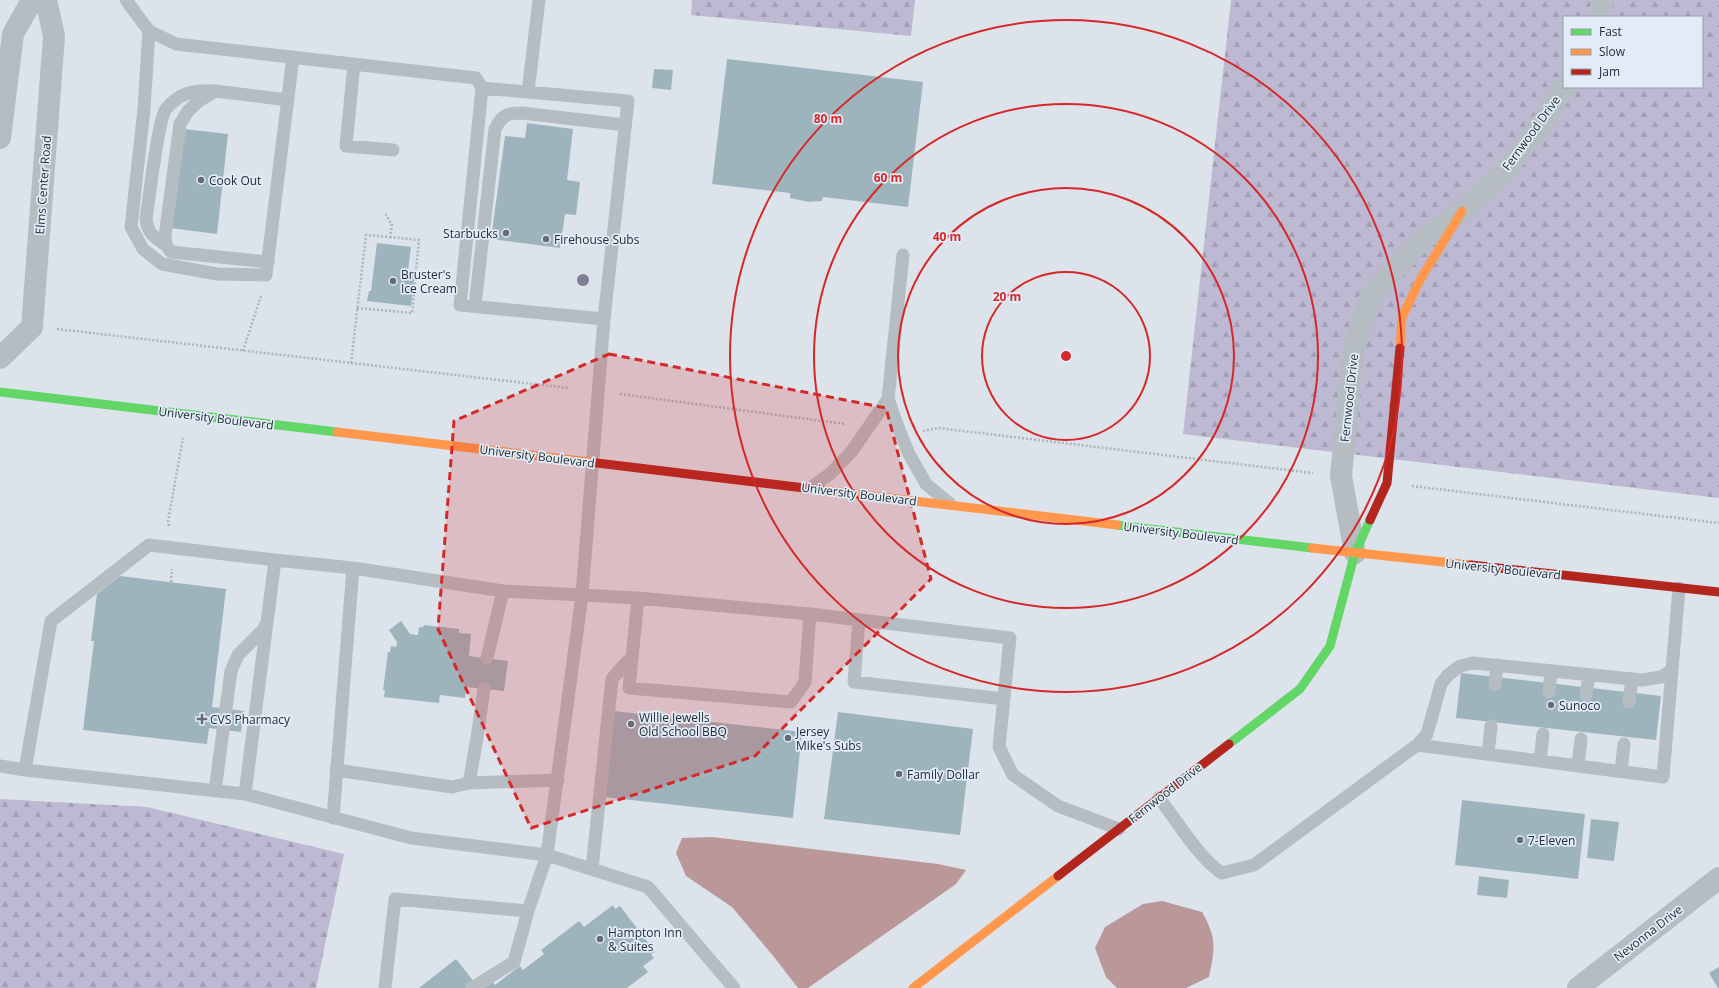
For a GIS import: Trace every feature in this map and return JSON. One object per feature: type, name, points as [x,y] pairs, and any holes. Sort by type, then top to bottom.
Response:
[{"type":"main road","name":"Fernwood Drive","points":[[913,988],[1300,689],[1330,646],[1355,553],[1387,483],[1396,400],[1402,317],[1420,280],[1462,211]]},
{"type":"main road","name":"University Boulevard","points":[[0,392],[1355,553],[1719,592]]},
{"type":"street","points":[[0,138],[13,34],[32,0]]},
{"type":"street","name":"Elms Center Road","points":[[0,358],[32,327],[54,36],[46,0]]},
{"type":"street","points":[[1598,16],[1603,0]]},
{"type":"street","name":"Fernwood Drive","points":[[1355,553],[1341,476],[1353,350],[1371,296],[1420,242],[1462,211],[1506,170],[1548,114],[1563,88]]},
{"type":"street","name":"Nevonna Drive","points":[[1578,988],[1719,878]]},
{"type":"lane","points":[[126,0],[149,30],[176,44],[476,78],[482,88],[460,305],[604,319]]},
{"type":"lane","points":[[528,92],[539,0]]},
{"type":"lane","points":[[149,30],[144,109],[131,227],[143,249],[162,264],[218,274],[267,268]]},
{"type":"lane","points":[[267,268],[293,57]]},
{"type":"lane","points":[[354,64],[346,146],[393,150]]},
{"type":"lane","points":[[472,988],[514,962],[546,855],[558,780],[582,595],[604,319],[628,102],[482,88]]},
{"type":"lane","points":[[267,268],[171,252],[166,245],[152,236],[146,219],[160,126],[164,110],[178,97],[196,90],[288,100]]},
{"type":"lane","points":[[166,245],[165,236],[180,124],[188,110],[199,100],[216,91]]},
{"type":"lane","points":[[475,306],[495,129],[499,121],[505,115],[522,113],[625,125]]},
{"type":"lane","points":[[903,255],[888,398],[909,454],[926,484],[950,504]]},
{"type":"lane","points":[[810,488],[830,474],[852,451],[888,398]]},
{"type":"lane","points":[[25,770],[51,621],[149,545],[353,568],[503,591],[638,598],[810,614],[1010,638],[999,746],[1013,775],[1058,806],[1119,829]]},
{"type":"lane","points":[[245,794],[275,560]]},
{"type":"lane","points":[[333,818],[353,568]]},
{"type":"lane","points":[[1417,745],[1663,777],[1678,588]]},
{"type":"lane","points":[[487,658],[503,591]]},
{"type":"lane","points":[[638,598],[629,688],[791,702],[805,682],[810,614]]},
{"type":"lane","points":[[215,791],[231,671],[238,655],[263,630],[267,621]]},
{"type":"lane","points":[[859,621],[854,682],[1004,699]]},
{"type":"lane","points":[[592,869],[612,679],[632,657]]},
{"type":"lane","points":[[1159,798],[1213,868],[1222,872],[1236,870],[1254,865],[1266,857],[1417,745],[1427,734],[1441,684],[1448,674],[1460,666],[1473,663],[1642,680],[1661,677],[1672,670]]},
{"type":"lane","points":[[1495,686],[1497,665]]},
{"type":"lane","points":[[1549,692],[1551,671]]},
{"type":"lane","points":[[1586,695],[1589,675]]},
{"type":"lane","points":[[1629,702],[1632,679]]},
{"type":"lane","points":[[468,783],[477,738],[484,689]]},
{"type":"lane","points":[[1488,754],[1491,726]]},
{"type":"lane","points":[[1540,761],[1543,734]]},
{"type":"lane","points":[[1578,766],[1581,739]]},
{"type":"lane","points":[[1621,771],[1624,744]]},
{"type":"lane","points":[[0,766],[245,794],[410,838],[546,855],[648,887],[734,988]]},
{"type":"lane","points":[[336,770],[452,787],[468,783],[558,780]]},
{"type":"lane","points":[[385,988],[395,899],[528,911]]},
{"type":"path","points":[[385,213],[392,225],[390,237]]},
{"type":"path","points":[[351,363],[357,308],[366,235],[419,240],[412,313],[357,308]]},
{"type":"path","points":[[243,351],[262,293]]},
{"type":"path","points":[[54,329],[568,388]]},
{"type":"path","points":[[620,394],[850,424]]},
{"type":"path","points":[[171,582],[173,560],[168,521],[188,414]]},
{"type":"path","points":[[919,431],[938,428],[1313,473]]},
{"type":"path","points":[[1406,485],[1719,523]]},
{"type":"highlighted area","points":[[609,354],[886,408],[931,579],[755,756],[531,828],[438,629],[454,421]]},
{"type":"green space","points":[[692,0],[915,0],[911,36],[691,15]]},
{"type":"green space","points":[[1231,0],[1719,0],[1719,498],[1183,434]]},
{"type":"green space","points":[[0,799],[147,807],[344,854],[316,988],[0,988]]},
{"type":"shaded area","points":[[712,837],[938,864],[966,870],[956,884],[808,988],[798,988],[732,907],[686,876],[676,853],[682,838]]},
{"type":"shaded area","points":[[1162,901],[1202,912],[1210,929],[1213,943],[1213,958],[1209,977],[1186,988],[1117,988],[1106,977],[1095,948],[1105,927],[1143,904]]},
{"type":"building","points":[[727,59],[923,82],[908,207],[823,197],[822,201],[809,202],[790,198],[790,193],[712,184]]},
{"type":"building","points":[[654,69],[673,70],[671,90],[652,88]]},
{"type":"building","points":[[527,123],[573,129],[567,180],[580,182],[576,215],[565,214],[560,248],[491,239],[505,136],[525,138]]},
{"type":"building","name":"Cook Out","points":[[184,129],[228,134],[217,234],[170,228]]},
{"type":"building","name":"Bruster's Ice Cream","points":[[377,243],[411,247],[408,270],[415,271],[411,306],[367,301],[369,291],[371,291]]},
{"type":"building","name":"CVS Pharmacy","points":[[120,576],[226,589],[212,707],[244,711],[241,732],[209,728],[207,744],[83,730],[94,641],[91,641],[97,594]]},
{"type":"building","points":[[401,621],[410,634],[418,635],[419,627],[423,627],[424,625],[459,629],[459,633],[471,634],[469,656],[508,661],[504,691],[466,687],[465,698],[440,695],[439,703],[384,697],[385,690],[383,690],[388,652],[390,652],[391,646],[396,647],[397,642],[389,630]]},
{"type":"building","points":[[1461,673],[1661,696],[1656,740],[1456,718]]},
{"type":"building","points":[[613,711],[802,732],[793,818],[604,797]]},
{"type":"building","name":"Family Dollar","points":[[838,712],[973,729],[960,835],[824,819]]},
{"type":"building","name":"7-Eleven","points":[[1462,800],[1585,814],[1578,879],[1455,865]]},
{"type":"building","points":[[1591,819],[1619,822],[1614,861],[1587,858]]},
{"type":"building","points":[[1479,876],[1509,880],[1507,898],[1477,895]]},
{"type":"building","name":"Hampton Inn & Suites","points":[[613,905],[615,909],[620,906],[655,952],[651,954],[654,958],[643,966],[648,972],[627,988],[480,988],[491,980],[495,985],[520,966],[523,970],[544,954],[541,950],[579,921],[584,927]]},
{"type":"building","points":[[456,959],[479,988],[419,988]]},
{"type":"building","points":[[1719,967],[1719,988],[1718,988],[1709,973]]},
{"type":"traffic: fast","points":[[0,392],[337,432]]},
{"type":"traffic: fast","points":[[1229,744],[1300,689],[1330,646],[1355,553],[1370,520]]},
{"type":"traffic: fast","points":[[1117,525],[1312,548]]},
{"type":"traffic: slow","points":[[1400,348],[1402,317],[1420,280],[1462,211]]},
{"type":"traffic: slow","points":[[337,432],[597,463]]},
{"type":"traffic: slow","points":[[821,490],[1117,525]]},
{"type":"traffic: slow","points":[[1312,548],[1471,565]]},
{"type":"traffic: slow","points":[[913,988],[1058,876]]},
{"type":"traffic: jam","points":[[1370,520],[1387,483],[1400,348]]},
{"type":"traffic: jam","points":[[597,463],[821,490]]},
{"type":"traffic: jam","points":[[1471,565],[1719,592]]},
{"type":"traffic: jam","points":[[1058,876],[1229,744]]},
{"type":"place","name":"Cook Out","points":[[201,180]]},
{"type":"place","name":"Starbucks","points":[[506,233]]},
{"type":"place","name":"Firehouse Subs","points":[[546,239]]},
{"type":"place","name":"Bruster's Ice Cream","points":[[393,281]]},
{"type":"place","name":"Sunoco","points":[[1551,705]]},
{"type":"place","name":"CVS Pharmacy","points":[[202,719]]},
{"type":"place","name":"Willie Jewells Old School BBQ","points":[[631,724]]},
{"type":"place","name":"Jersey Mike's Subs","points":[[788,738]]},
{"type":"place","name":"Family Dollar","points":[[899,774]]},
{"type":"place","name":"7-Eleven","points":[[1520,840]]},
{"type":"place","name":"Hampton Inn & Suites","points":[[600,939]]}]
